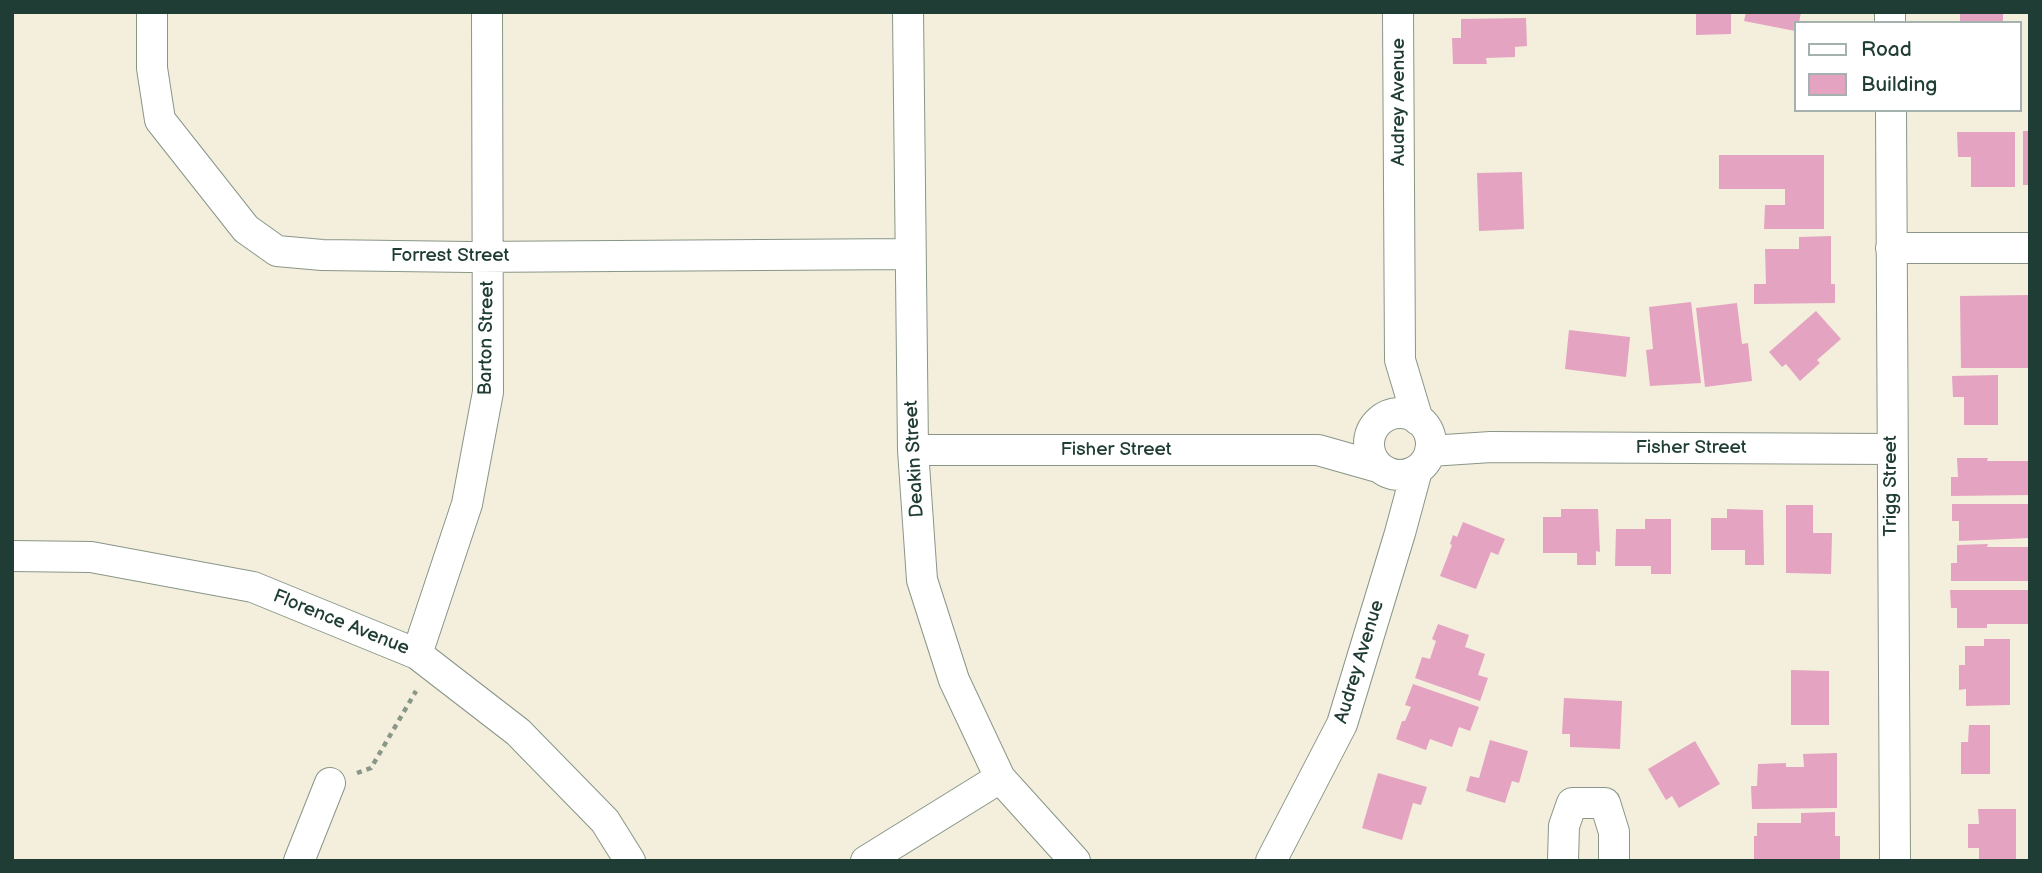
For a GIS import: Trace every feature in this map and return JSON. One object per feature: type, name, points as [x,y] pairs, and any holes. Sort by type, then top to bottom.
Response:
[{"type":"street","name":"Forrest Street","points":[[152,12],[152,68],[160,120],[246,229],[276,251],[322,255],[489,256],[909,254]]},
{"type":"street","name":"Barton Street","points":[[424,659],[467,504],[488,392],[487,12]]},
{"type":"street","name":"Deakin Street","points":[[908,12],[913,450],[922,580],[954,680],[1000,778],[1075,861]]},
{"type":"street","name":"Audrey Avenue","points":[[1271,861],[1342,724],[1400,533],[1410,453],[1400,360],[1398,12]]},
{"type":"street","name":"Trigg Street","points":[[1891,112],[1895,861]]},
{"type":"street","points":[[1891,248],[2030,248]]},
{"type":"street","name":"Audrey Avenue","points":[[1400,360],[1369,441],[1370,455],[1410,453]]},
{"type":"street","points":[[1378,423],[1397,414],[1411,415],[1410,453]]},
{"type":"street","name":"Fisher Street","points":[[1318,450],[1378,423]]},
{"type":"street","name":"Fisher Street","points":[[913,450],[1318,450],[1410,453],[1491,447],[1891,449]]},
{"type":"street","name":"Florence Avenue","points":[[12,556],[91,557],[253,587],[424,659],[518,732],[605,821],[630,861]]},
{"type":"street","points":[[866,861],[1000,778]]},
{"type":"street","points":[[299,861],[330,783]]},
{"type":"street","points":[[1563,861],[1564,826],[1572,803],[1605,803],[1614,832],[1614,861]]},
{"type":"path","points":[[330,783],[371,768],[424,659]]},
{"type":"building","points":[[1696,12],[1731,12],[1731,34],[1696,35]]},
{"type":"building","points":[[1746,12],[1801,12],[1799,21],[1794,21],[1794,31],[1744,21]]},
{"type":"building","points":[[1960,12],[2003,12],[2003,21],[1960,21]]},
{"type":"building","points":[[1526,18],[1527,46],[1515,47],[1515,57],[1486,58],[1487,64],[1453,64],[1452,38],[1461,38],[1461,19]]},
{"type":"building","points":[[2023,131],[2030,131],[2030,185],[2023,185]]},
{"type":"building","points":[[1957,132],[2015,132],[2015,187],[1971,187],[1971,157],[1958,157]]},
{"type":"building","points":[[1719,155],[1824,155],[1824,229],[1764,229],[1765,205],[1785,205],[1785,189],[1719,189]]},
{"type":"building","points":[[1522,172],[1524,229],[1479,231],[1477,173]]},
{"type":"building","points":[[1831,236],[1831,284],[1835,284],[1835,303],[1754,304],[1754,284],[1766,284],[1765,249],[1799,249],[1799,237]]},
{"type":"building","points":[[2030,295],[2030,368],[1961,368],[1960,296]]},
{"type":"building","points":[[1691,302],[1701,383],[1650,386],[1646,350],[1653,349],[1649,307]]},
{"type":"building","points":[[1737,303],[1742,344],[1748,343],[1752,381],[1705,387],[1696,308]]},
{"type":"building","points":[[1816,311],[1841,339],[1817,360],[1820,363],[1800,381],[1786,364],[1782,367],[1769,352]]},
{"type":"building","points":[[1569,330],[1630,337],[1626,377],[1565,369]]},
{"type":"building","points":[[1998,375],[1998,425],[1964,425],[1964,397],[1953,397],[1952,376]]},
{"type":"building","points":[[1957,458],[2030,461],[2030,495],[1951,496],[1951,477],[1958,477]]},
{"type":"building","points":[[1952,504],[2030,504],[2030,538],[1959,541],[1959,521],[1952,521]]},
{"type":"building","points":[[1786,505],[1813,505],[1813,533],[1832,533],[1831,574],[1786,573]]},
{"type":"building","points":[[1561,509],[1598,509],[1600,552],[1596,551],[1596,565],[1577,565],[1577,553],[1543,553],[1543,517],[1561,517]]},
{"type":"building","points":[[1727,509],[1763,510],[1764,565],[1745,565],[1745,550],[1711,550],[1711,518],[1727,518]]},
{"type":"building","points":[[1645,519],[1671,519],[1671,574],[1651,574],[1651,566],[1615,566],[1616,529],[1645,529]]},
{"type":"building","points":[[1463,522],[1505,539],[1498,555],[1491,552],[1476,589],[1440,576],[1453,535],[1457,537]]},
{"type":"building","points":[[1988,544],[1987,547],[2030,547],[2030,581],[1951,581],[1951,563],[1957,563],[1957,545]]},
{"type":"building","points":[[1950,590],[2030,590],[2030,624],[1987,624],[1987,628],[1957,628],[1957,608],[1951,608]]},
{"type":"building","points":[[1438,624],[1469,635],[1465,647],[1485,654],[1478,675],[1488,678],[1480,701],[1415,678],[1422,657],[1430,659],[1436,641],[1432,639]]},
{"type":"building","points":[[1984,639],[2010,639],[2010,705],[1966,706],[1966,689],[1959,690],[1959,665],[1965,665],[1965,646],[1984,646]]},
{"type":"building","points":[[1791,670],[1829,671],[1829,725],[1791,725]]},
{"type":"building","points":[[1413,684],[1479,707],[1470,731],[1459,727],[1452,747],[1430,739],[1426,750],[1396,739],[1402,721],[1405,721],[1411,707],[1405,705]]},
{"type":"building","points":[[1564,698],[1622,701],[1620,749],[1570,747],[1570,734],[1562,734]]},
{"type":"building","points":[[1969,725],[1990,725],[1990,774],[1961,774],[1961,742],[1968,742]]},
{"type":"building","points":[[1490,740],[1528,751],[1519,783],[1512,781],[1505,803],[1466,791],[1470,776],[1479,778]]},
{"type":"building","points":[[1695,741],[1720,784],[1679,808],[1672,796],[1666,800],[1648,769]]},
{"type":"building","points":[[1837,753],[1837,808],[1752,809],[1751,786],[1757,786],[1758,764],[1786,763],[1786,767],[1804,767],[1803,754]]},
{"type":"building","points":[[1378,773],[1427,787],[1421,805],[1413,803],[1402,840],[1362,828]]},
{"type":"building","points":[[1978,809],[2016,809],[2016,861],[1979,861],[1979,848],[1968,848],[1968,824],[1979,824]]},
{"type":"building","points":[[1835,812],[1835,836],[1840,836],[1840,860],[1754,861],[1757,823],[1801,823],[1801,813]]}]
